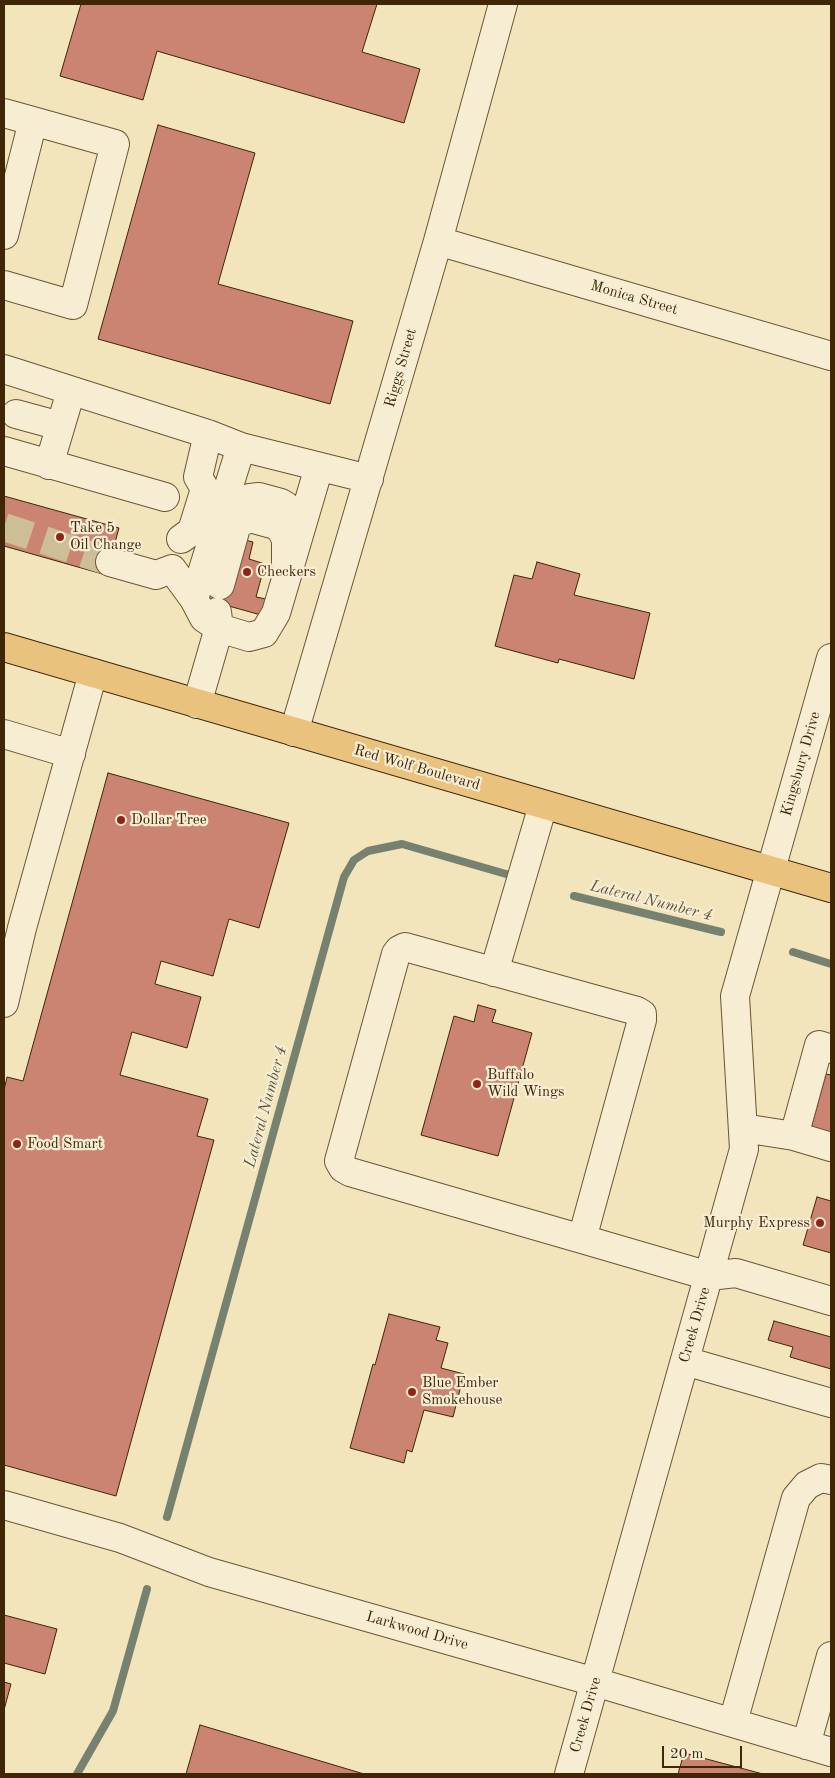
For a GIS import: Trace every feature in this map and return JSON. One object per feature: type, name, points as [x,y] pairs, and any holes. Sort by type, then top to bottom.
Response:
[{"type":"highway","name":"Red Wolf Boulevard","points":[[4,647],[831,888]]},
{"type":"street","name":"Riggs Street","points":[[294,732],[438,241],[504,4]]},
{"type":"street","points":[[4,113],[115,144],[73,305],[4,285]]},
{"type":"street","points":[[4,235],[33,121]]},
{"type":"street","name":"Monica Street","points":[[438,241],[831,356]]},
{"type":"street","points":[[4,369],[208,434],[241,447],[369,479]]},
{"type":"street","points":[[49,465],[71,391]]},
{"type":"street","points":[[16,414],[60,426]]},
{"type":"street","points":[[172,569],[181,539],[192,531],[205,489],[198,477],[208,434]]},
{"type":"street","points":[[197,704],[212,604],[241,447]]},
{"type":"street","points":[[4,451],[165,497]]},
{"type":"street","points":[[172,569],[249,637],[264,633],[276,613],[319,468]]},
{"type":"street","points":[[212,604],[237,524],[250,518],[279,526],[286,538],[286,579]]},
{"type":"street","points":[[110,562],[156,575],[172,569]]},
{"type":"street","name":"Kingsbury Drive","points":[[770,870],[831,658]]},
{"type":"street","points":[[4,1003],[13,925],[71,754],[93,673]]},
{"type":"street","points":[[4,734],[71,754]]},
{"type":"street","points":[[494,972],[543,805]]},
{"type":"street","name":"Creek Drive","points":[[570,1774],[744,1149],[735,996],[770,870]]},
{"type":"street","points":[[582,1239],[642,1020],[642,1014],[405,947],[399,950],[396,954],[339,1162],[343,1168],[350,1172],[709,1276],[736,1273],[831,1301]]},
{"type":"street","points":[[794,1136],[819,1045],[831,1049]]},
{"type":"street","points":[[743,1128],[794,1136],[831,1147]]},
{"type":"street","points":[[685,1361],[831,1403]]},
{"type":"street","points":[[733,1722],[796,1498],[807,1485],[821,1478],[831,1480]]},
{"type":"street","name":"Larkwood Drive","points":[[4,1505],[120,1538],[209,1572],[733,1722],[819,1749]]},
{"type":"street","points":[[819,1749],[831,1656]]},
{"type":"building","points":[[81,4],[377,4],[362,52],[420,69],[404,123],[157,51],[143,100],[60,76]]},
{"type":"building","points":[[158,125],[255,153],[218,284],[353,321],[330,404],[98,339]]},
{"type":"building","name":"Take 5 Oil Change","points":[[4,496],[119,528],[106,575],[4,546]]},
{"type":"building","name":"Checkers","points":[[241,539],[253,542],[249,559],[265,564],[256,597],[266,599],[261,615],[200,598],[205,581]]},
{"type":"building","points":[[537,562],[580,574],[574,595],[650,613],[634,679],[559,659],[558,663],[495,646],[514,575],[532,579]]},
{"type":"building","points":[[108,773],[289,823],[259,928],[229,919],[213,976],[161,961],[155,984],[201,997],[187,1048],[132,1032],[120,1075],[208,1099],[197,1136],[214,1140],[116,1496],[4,1465],[4,1090],[7,1077],[23,1081]]},
{"type":"building","name":"Buffalo Wild Wings","points":[[478,1005],[496,1010],[492,1022],[532,1033],[498,1156],[421,1135],[454,1016],[474,1022]]},
{"type":"building","points":[[826,1074],[831,1075],[831,1134],[811,1128]]},
{"type":"building","name":"Murphy Express","points":[[817,1197],[831,1201],[831,1253],[803,1245]]},
{"type":"building","name":"Blue Ember Smokehouse","points":[[389,1314],[440,1327],[436,1340],[448,1343],[441,1368],[464,1374],[453,1417],[424,1410],[412,1452],[407,1450],[404,1463],[350,1448]]},
{"type":"building","points":[[774,1321],[831,1337],[831,1369],[790,1357],[793,1347],[768,1340]]},
{"type":"building","points":[[4,1615],[57,1629],[45,1674],[4,1663]]},
{"type":"building","points":[[4,1682],[11,1684],[4,1710]]},
{"type":"building","points":[[200,1725],[364,1774],[186,1774]]},
{"type":"building","points":[[684,1753],[763,1774],[678,1774]]},
{"type":"waterway","name":"Lateral Number 4","points":[[167,1517],[344,877],[354,860],[368,851],[402,844],[506,874]]},
{"type":"waterway","name":"Lateral Number 4","points":[[574,896],[721,932]]},
{"type":"waterway","name":"Lateral Number 4","points":[[793,952],[831,964]]},
{"type":"waterway","points":[[77,1774],[113,1711],[147,1589]]},
{"type":"tunnel","points":[[4,527],[110,562]]},
{"type":"place","name":"Take 5 Oil Change","points":[[60,537]]},
{"type":"place","name":"Checkers","points":[[247,572]]},
{"type":"place","name":"Dollar Tree","points":[[121,820]]},
{"type":"place","name":"Buffalo Wild Wings","points":[[477,1084]]},
{"type":"place","name":"Food Smart","points":[[17,1144]]},
{"type":"place","name":"Murphy Express","points":[[820,1223]]},
{"type":"place","name":"Blue Ember Smokehouse","points":[[412,1392]]}]
